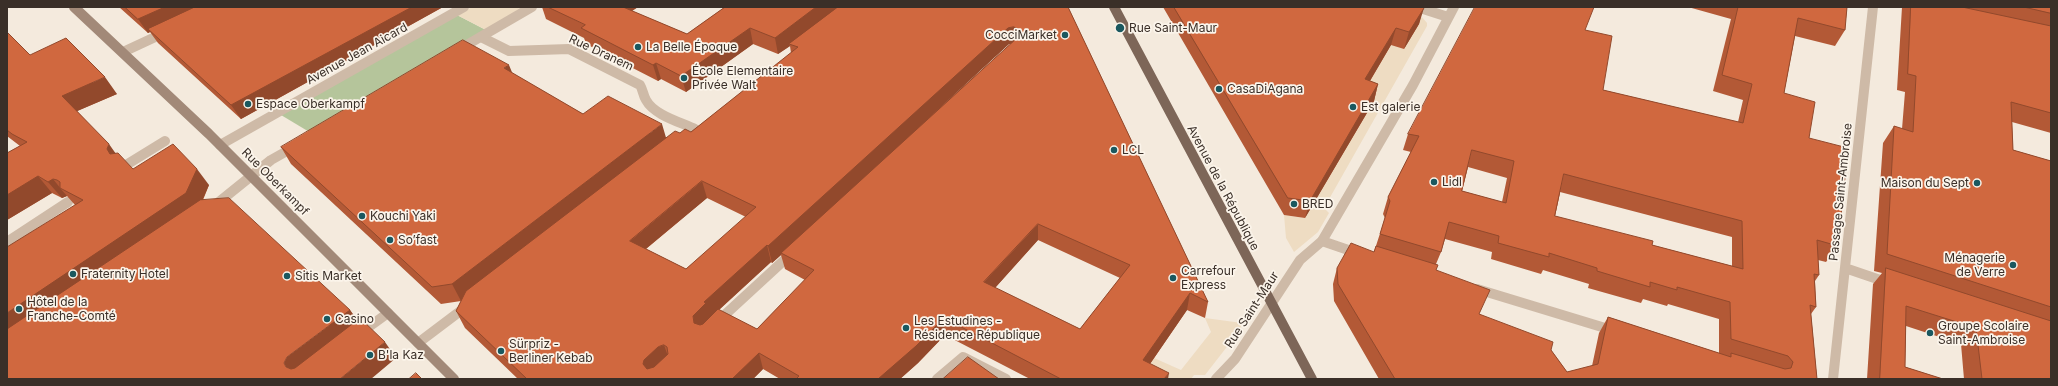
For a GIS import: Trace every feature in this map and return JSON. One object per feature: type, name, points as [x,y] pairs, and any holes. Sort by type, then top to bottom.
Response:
[{"type":"main road","name":"Avenue de la République","points":[[1114,7],[1271,305],[1312,379]]},
{"type":"street","name":"Rue Oberkampf","points":[[74,7],[220,145],[454,379]]},
{"type":"street","name":"Avenue Jean Aicard","points":[[220,145],[464,7]]},
{"type":"street","points":[[448,56],[532,7]]},
{"type":"street","points":[[1417,7],[1448,17]]},
{"type":"street","name":"Rue Saint-Maur","points":[[1216,379],[1235,359],[1300,260],[1322,241],[1413,85],[1454,7]]},
{"type":"street","name":"Passage Saint-Ambroise","points":[[1833,379],[1873,7]]},
{"type":"street","points":[[123,52],[176,27]]},
{"type":"street","name":"Rue Dranem","points":[[481,37],[509,51],[556,47],[569,49],[640,85],[643,88],[646,101],[652,107],[695,129]]},
{"type":"street","points":[[204,213],[224,200],[271,160],[305,140]]},
{"type":"street","points":[[126,165],[164,141]]},
{"type":"street","points":[[7,242],[68,202]]},
{"type":"street","points":[[1322,241],[1373,258]]},
{"type":"street","points":[[710,329],[797,249]]},
{"type":"street","points":[[1845,268],[1901,287]]},
{"type":"street","points":[[1464,285],[1622,333]]},
{"type":"street","points":[[418,343],[475,300]]},
{"type":"street","points":[[352,340],[388,313]]},
{"type":"street","points":[[938,379],[963,356],[1006,379]]},
{"type":"green space","points":[[457,15],[486,30],[311,133],[281,115]]},
{"type":"shaded area","points":[[472,7],[526,7],[486,30],[457,15]]},
{"type":"shaded area","points":[[1422,17],[1427,23],[1427,26],[1324,208],[1329,213],[1318,232],[1294,252],[1286,238],[1284,215],[1305,218],[1361,96],[1391,45]]},
{"type":"shaded area","points":[[1205,318],[1242,323],[1240,330],[1205,375],[1194,375],[1191,379],[1146,379],[1141,377],[1154,358],[1181,370],[1211,332]]},
{"type":"building","points":[[125,7],[165,7],[138,19]]},
{"type":"building","points":[[195,7],[412,7],[231,105],[148,29]]},
{"type":"building","name":"La Belle Époque","points":[[548,7],[623,7],[687,34],[725,7],[816,7],[775,38],[750,28],[681,76],[656,63],[653,65],[581,28],[585,25]]},
{"type":"building","points":[[838,7],[1068,7],[1208,302],[1190,293],[1143,360],[1169,373],[1164,379],[1061,379],[944,318],[916,346],[878,379],[796,379],[799,376],[759,353],[732,379],[527,379],[456,311],[466,291],[675,131],[680,133],[685,129],[691,132],[798,47],[789,44]],"holes":[[[1014,27],[1018,29],[1019,34],[1017,38],[781,253],[814,270],[757,329],[718,309],[703,324],[700,325],[694,323],[693,316],[706,303],[704,302],[767,245],[768,246],[1008,28]],[[702,181],[756,207],[686,269],[630,241]],[[1038,224],[1130,265],[1080,329],[984,282]],[[664,345],[667,347],[668,354],[654,367],[647,369],[643,364],[644,360],[658,347]]]},
{"type":"building","points":[[1174,7],[1424,8],[1409,32],[1396,28],[1365,79],[1378,84],[1310,201],[1288,198]]},
{"type":"building","points":[[1475,7],[1594,7],[1585,30],[1612,36],[1603,90],[1743,123],[1752,84],[1722,75],[1738,7],[1847,7],[1845,30],[1798,18],[1784,93],[1815,102],[1809,138],[1848,148],[1838,246],[1817,240],[1819,275],[1814,274],[1816,307],[1810,305],[1817,379],[1395,379],[1338,284],[1337,268],[1351,243],[1374,252],[1376,246],[1438,265],[1436,270],[1490,290],[1479,314],[1553,342],[1551,350],[1567,372],[1598,364],[1608,317],[1731,357],[1731,353],[1785,369],[1791,368],[1793,362],[1788,356],[1731,339],[1730,302],[1677,287],[1677,290],[1650,282],[1650,287],[1597,271],[1597,268],[1549,253],[1549,257],[1498,243],[1499,236],[1449,222],[1441,252],[1380,234],[1390,201],[1388,197],[1419,136],[1408,134]],"holes":[[[1472,150],[1514,161],[1506,203],[1462,191]],[[1564,174],[1742,221],[1743,269],[1652,245],[1653,241],[1555,216]]]},
{"type":"building","points":[[1911,7],[1962,7],[2051,26],[2051,113],[2011,102],[2013,150],[2051,161],[2051,307],[1887,254],[1894,126],[1913,132],[1916,76],[1908,74]]},
{"type":"building","points":[[2024,7],[2051,7],[2051,13]]},
{"type":"building","points":[[7,32],[30,55],[66,38],[105,77],[62,96],[109,144],[107,149],[110,154],[118,153],[133,169],[173,144],[197,169],[186,193],[7,313],[7,247],[83,200],[60,188],[60,182],[57,180],[53,179],[48,182],[38,176],[7,195],[7,153],[27,142],[7,130]]},
{"type":"building","points":[[463,40],[509,65],[504,68],[583,114],[608,96],[662,124],[452,284],[432,287],[281,147]]},
{"type":"building","points":[[229,198],[350,310],[287,357],[284,363],[286,367],[291,369],[295,368],[360,318],[385,342],[340,379],[7,379],[7,329],[200,200]]},
{"type":"building","points":[[1886,268],[2051,321],[2051,379],[1982,379],[1976,328],[1906,306],[1905,367],[1943,379],[1880,379]]},
{"type":"building","points":[[968,357],[999,379],[943,379]]},
{"type":"building","points":[[416,373],[422,379],[409,379]]},
{"type":"place","name":"Rue Saint-Maur","points":[[1120,28]]},
{"type":"place","name":"CocciMarket","points":[[1065,35]]},
{"type":"place","name":"La Belle Époque","points":[[638,47]]},
{"type":"place","name":"École Elementaire Privée Walt","points":[[684,78]]},
{"type":"place","name":"CasaDiAgana","points":[[1219,89]]},
{"type":"place","name":"Espace Oberkampf","points":[[248,104]]},
{"type":"place","name":"Est galerie","points":[[1353,107]]},
{"type":"place","name":"LCL","points":[[1114,150]]},
{"type":"place","name":"Lidl","points":[[1434,182]]},
{"type":"place","name":"Maison du Sept","points":[[1977,183]]},
{"type":"place","name":"BRED","points":[[1294,204]]},
{"type":"place","name":"Kouchi Yaki","points":[[362,216]]},
{"type":"place","name":"So’fast","points":[[390,240]]},
{"type":"place","name":"Ménagerie de Verre","points":[[2013,265]]},
{"type":"place","name":"Fraternity Hotel","points":[[73,274]]},
{"type":"place","name":"Sitis Market","points":[[287,276]]},
{"type":"place","name":"Carrefour Express","points":[[1173,278]]},
{"type":"place","name":"Hôtel de la Franche-Comté","points":[[19,309]]},
{"type":"place","name":"Casino","points":[[327,319]]},
{"type":"place","name":"Les Estudines - Résidence République","points":[[906,328]]},
{"type":"place","name":"Groupe Scolaire Saint-Ambroise","points":[[1930,333]]},
{"type":"place","name":"Sürpriz - Berliner Kebab","points":[[501,351]]},
{"type":"place","name":"B'la Kaz","points":[[370,355]]}]
